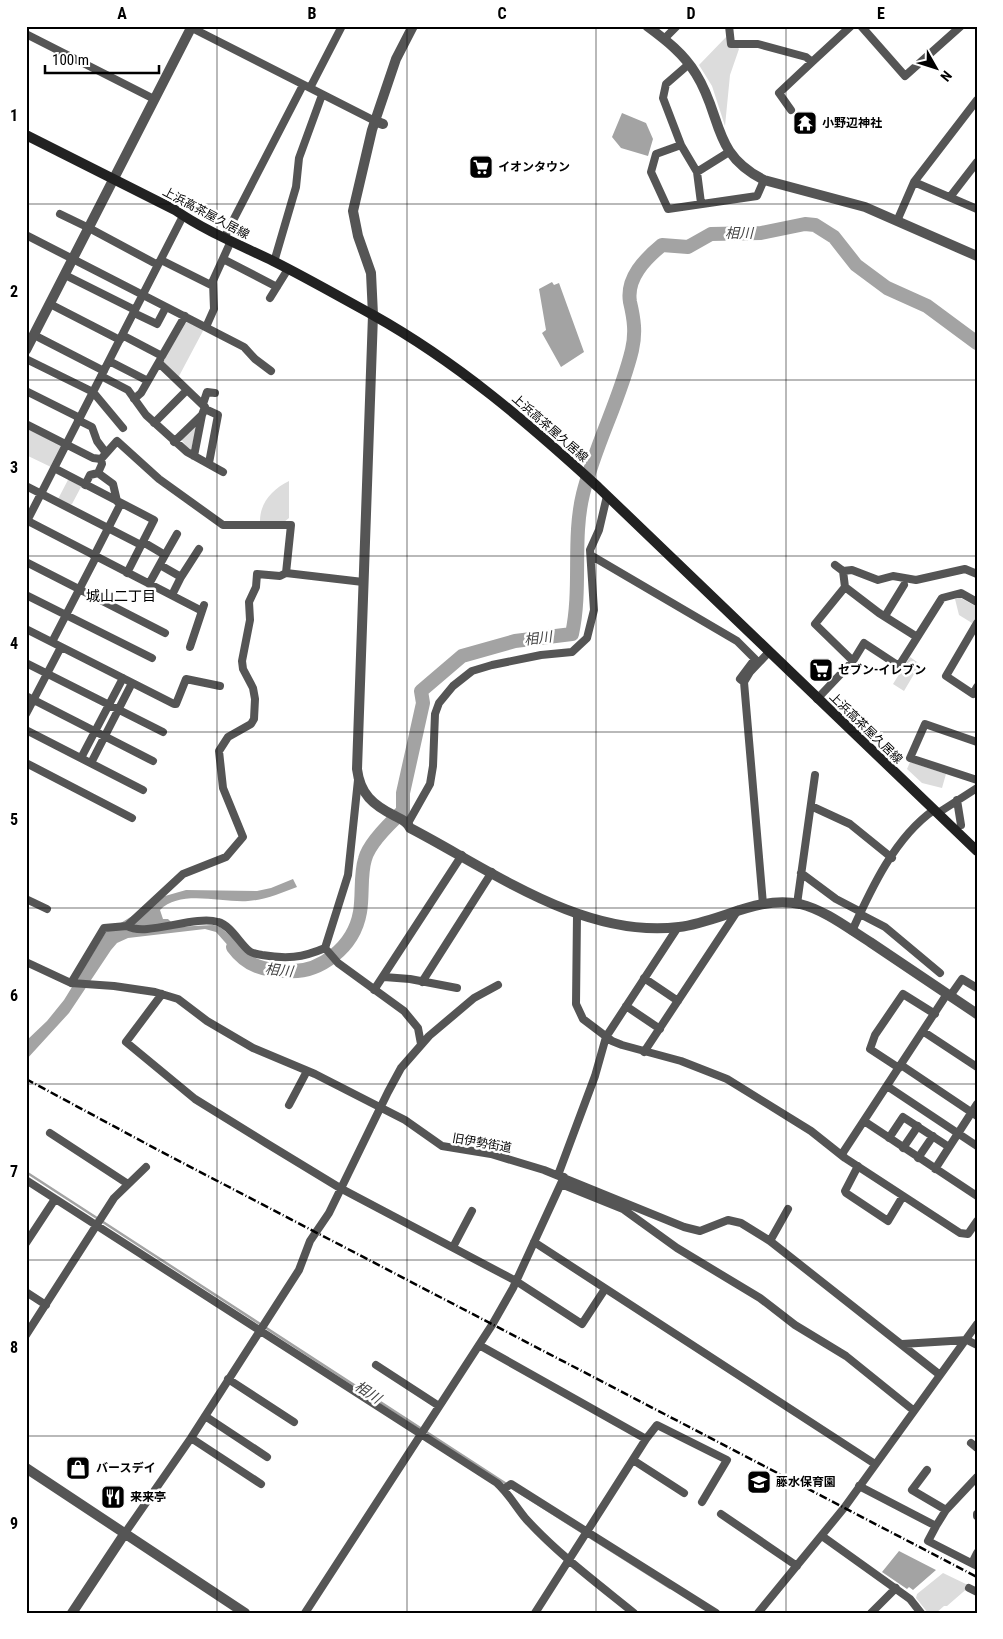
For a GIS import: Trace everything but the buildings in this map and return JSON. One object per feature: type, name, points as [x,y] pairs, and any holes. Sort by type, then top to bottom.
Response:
[{"type":"main road","name":"上浜高茶屋久居線","points":[[26,135],[228,240],[288,269],[373,315],[465,374],[508,407],[598,488],[768,653],[977,851]]},
{"type":"street","points":[[206,327],[214,309],[213,282],[223,259],[228,240],[306,87],[342,26]]},
{"type":"street","points":[[26,962],[71,983],[104,928],[127,926],[132,929],[146,928],[208,920],[219,922],[250,952],[286,959],[305,957],[325,948],[348,875],[358,778],[373,315],[371,273],[358,236],[353,211],[396,59],[413,26]]},
{"type":"street","points":[[647,26],[664,39],[689,64],[701,83],[729,152],[746,169],[764,180],[865,207],[977,256]]},
{"type":"street","points":[[664,39],[677,26]]},
{"type":"street","points":[[729,26],[731,44],[758,44],[806,57],[812,62]]},
{"type":"street","points":[[791,110],[779,93],[851,26]]},
{"type":"street","points":[[861,26],[905,76],[961,26]]},
{"type":"street","points":[[26,350],[192,27],[306,87],[379,122]]},
{"type":"street","points":[[26,34],[154,99]]},
{"type":"street","points":[[689,64],[666,84],[663,98],[681,145],[697,172],[701,203]]},
{"type":"street","points":[[274,262],[296,188],[299,158],[322,95]]},
{"type":"street","points":[[898,221],[914,182],[977,100]]},
{"type":"street","points":[[681,145],[656,154],[651,172],[668,209],[757,196],[764,180]]},
{"type":"street","points":[[697,172],[729,152]]},
{"type":"street","points":[[950,197],[977,162]]},
{"type":"street","points":[[914,182],[977,209]]},
{"type":"street","points":[[60,214],[159,263],[211,285],[213,282]]},
{"type":"street","points":[[183,216],[27,521],[149,584],[203,608],[190,647]]},
{"type":"street","points":[[26,235],[244,347],[255,360],[271,371]]},
{"type":"street","points":[[223,259],[277,287]]},
{"type":"street","points":[[270,298],[288,269]]},
{"type":"street","points":[[65,275],[157,324],[166,306]]},
{"type":"street","points":[[50,304],[160,359],[203,409],[218,415],[209,463]]},
{"type":"street","points":[[134,399],[141,393],[185,316]]},
{"type":"street","points":[[34,335],[103,373],[128,390],[154,423],[174,442],[223,472]]},
{"type":"street","points":[[26,359],[93,392],[123,428]]},
{"type":"street","points":[[109,360],[148,381]]},
{"type":"street","points":[[154,423],[187,390]]},
{"type":"street","points":[[26,391],[92,427],[103,456],[98,473]]},
{"type":"street","points":[[194,456],[207,392],[215,393]]},
{"type":"street","points":[[174,442],[203,409]]},
{"type":"street","points":[[26,424],[93,458],[103,456],[117,440],[159,479],[223,525],[291,525],[286,573]]},
{"type":"street","points":[[54,468],[154,520],[127,573]]},
{"type":"street","points":[[85,485],[90,475],[98,473]]},
{"type":"street","points":[[52,642],[95,556],[119,502],[113,484],[98,473]]},
{"type":"street","points":[[26,486],[165,555]]},
{"type":"street","points":[[406,822],[430,784],[433,766],[434,714],[439,703],[452,686],[472,671],[492,665],[541,655],[572,652],[587,638],[594,610],[592,556],[590,550],[599,530],[606,496]]},
{"type":"street","points":[[149,584],[177,534]]},
{"type":"street","points":[[172,595],[199,549]]},
{"type":"street","points":[[592,556],[737,641],[755,658],[742,673],[740,679],[744,682]]},
{"type":"street","points":[[26,562],[165,633]]},
{"type":"street","points":[[160,565],[182,577]]},
{"type":"street","points":[[834,565],[843,571],[852,570],[878,580],[893,576],[916,580],[966,569],[977,574]]},
{"type":"street","points":[[843,571],[845,587],[815,624],[853,661]]},
{"type":"street","points":[[127,926],[183,874],[226,857],[243,837],[223,788],[219,751],[228,737],[251,724],[254,719],[256,699],[242,661],[250,620],[249,602],[256,588],[257,574],[280,576],[286,573],[363,582]]},
{"type":"street","points":[[885,616],[904,586]]},
{"type":"street","points":[[845,587],[917,637]]},
{"type":"street","points":[[817,699],[853,661],[864,644],[899,666],[942,598],[961,593],[977,602]]},
{"type":"street","points":[[26,595],[152,658]]},
{"type":"street","points":[[977,623],[946,676],[974,694],[977,687]]},
{"type":"street","points":[[26,629],[174,704],[186,679],[220,686]]},
{"type":"street","points":[[26,714],[30,698],[47,673],[61,646]]},
{"type":"street","points":[[763,904],[744,682],[750,672],[768,653]]},
{"type":"street","points":[[26,662],[163,732]]},
{"type":"street","points":[[82,758],[123,678]]},
{"type":"street","points":[[91,763],[132,683]]},
{"type":"street","points":[[30,698],[153,761]]},
{"type":"street","points":[[977,742],[925,724],[910,758],[977,780]]},
{"type":"street","points":[[26,730],[143,790]]},
{"type":"street","points":[[26,763],[132,818]]},
{"type":"street","points":[[797,904],[815,776]]},
{"type":"street","points":[[358,778],[368,799],[406,822],[410,828],[577,915],[634,926],[678,927],[763,904],[797,904],[816,910],[852,931],[977,1014]]},
{"type":"street","points":[[852,931],[860,913],[892,858],[914,826],[977,788]]},
{"type":"street","points":[[957,800],[961,824]]},
{"type":"street","points":[[811,806],[850,824],[892,858]]},
{"type":"street","points":[[374,990],[462,855]]},
{"type":"street","points":[[422,982],[492,872]]},
{"type":"street","points":[[801,873],[836,899],[885,927],[940,973]]},
{"type":"street","points":[[26,899],[47,909]]},
{"type":"street","points":[[644,1052],[739,909]]},
{"type":"street","points":[[577,915],[576,1004],[584,1019],[606,1037],[622,1045],[681,1061],[727,1079],[811,1131],[858,1166],[960,1233],[968,1234],[977,1221]]},
{"type":"street","points":[[305,1613],[479,1345],[516,1280],[561,1179],[606,1037],[678,927]]},
{"type":"street","points":[[325,948],[338,963],[404,1011],[414,1022],[421,1036],[421,1044]]},
{"type":"street","points":[[384,977],[457,988]]},
{"type":"street","points":[[644,978],[678,1001]]},
{"type":"street","points":[[842,1154],[961,978],[977,988]]},
{"type":"street","name":"旧伊勢街道","points":[[71,983],[114,986],[162,994],[178,1000],[207,1021],[252,1048],[306,1071],[405,1120],[442,1146],[491,1154],[561,1179]]},
{"type":"street","points":[[72,1613],[116,1543],[125,1533],[191,1438],[299,1270],[310,1241],[329,1213],[379,1108],[401,1068],[421,1044],[474,998],[498,985]]},
{"type":"street","points":[[162,994],[126,1042],[195,1099],[340,1188],[516,1280],[582,1324],[605,1289]]},
{"type":"street","points":[[935,1014],[903,994],[875,1035],[870,1049],[974,1114]]},
{"type":"street","points":[[626,1006],[660,1029]]},
{"type":"street","points":[[924,1032],[977,1067]]},
{"type":"street","points":[[290,1105],[306,1071]]},
{"type":"street","points":[[887,1086],[977,1146]]},
{"type":"street","points":[[935,1169],[974,1114],[977,1104]]},
{"type":"street","points":[[889,1138],[904,1117],[949,1147]]},
{"type":"street","points":[[864,1121],[977,1196]]},
{"type":"street","points":[[904,1148],[918,1126]]},
{"type":"street","points":[[50,1133],[128,1184]]},
{"type":"street","points":[[918,1158],[933,1136]]},
{"type":"street","points":[[858,1166],[845,1191],[846,1193],[888,1221],[903,1196]]},
{"type":"street","points":[[26,1335],[114,1198],[146,1167]]},
{"type":"street","points":[[561,1179],[684,1227],[700,1231],[728,1220],[741,1223],[770,1241],[940,1375]]},
{"type":"street","points":[[561,1179],[623,1209],[677,1248],[760,1298],[795,1325],[846,1356],[914,1410]]},
{"type":"street","points":[[26,1180],[55,1199],[99,1222],[262,1326],[507,1487],[716,1613]]},
{"type":"street","points":[[26,1243],[55,1199]]},
{"type":"street","points":[[770,1241],[788,1209]]},
{"type":"street","points":[[453,1247],[472,1211]]},
{"type":"street","points":[[534,1242],[875,1464]]},
{"type":"street","points":[[26,1292],[46,1304]]},
{"type":"street","points":[[758,1613],[772,1592],[822,1536],[977,1324]]},
{"type":"street","points":[[902,1344],[967,1340],[977,1345]]},
{"type":"street","points":[[479,1345],[646,1440]]},
{"type":"street","points":[[376,1365],[439,1406]]},
{"type":"street","points":[[228,1379],[294,1422]]},
{"type":"street","points":[[205,1416],[267,1457]]},
{"type":"street","points":[[537,1612],[657,1425],[726,1460],[702,1502]]},
{"type":"street","points":[[191,1438],[261,1484]]},
{"type":"street","points":[[634,1460],[684,1493]]},
{"type":"street","points":[[26,1468],[246,1613]]},
{"type":"street","points":[[927,1470],[912,1490],[946,1510]]},
{"type":"street","points":[[977,1477],[946,1510],[928,1541],[974,1565],[977,1553]]},
{"type":"street","points":[[858,1486],[936,1526]]},
{"type":"street","points":[[507,1487],[525,1518],[570,1560],[634,1613]]},
{"type":"street","points":[[721,1514],[797,1566]]},
{"type":"street","points":[[822,1536],[896,1588],[910,1599],[921,1613]]},
{"type":"street","points":[[871,1613],[896,1588]]},
{"type":"street","points":[[968,1588],[977,1592]]},
{"type":"shaded area","points":[[728,35],[739,49],[730,75],[725,126],[712,86],[699,65]]},
{"type":"shaded area","points":[[622,113],[646,123],[653,139],[648,156],[621,148],[612,137]]},
{"type":"shaded area","points":[[552,282],[554,285],[559,283],[584,352],[561,367],[542,333],[546,330],[539,289]]},
{"type":"shaded area","points":[[187,321],[204,329],[178,378],[164,365],[163,361]]},
{"type":"shaded area","points":[[196,424],[191,450],[189,450],[181,439]]},
{"type":"shaded area","points":[[26,427],[62,446],[51,467],[26,455]]},
{"type":"shaded area","points":[[69,478],[81,487],[72,504],[68,505],[58,499]]},
{"type":"shaded area","points":[[289,481],[289,518],[284,522],[260,521],[262,508],[268,497]]},
{"type":"shaded area","points":[[959,597],[977,607],[977,616],[972,623],[959,615],[955,599]]},
{"type":"shaded area","points":[[910,657],[920,664],[904,691],[893,684]]},
{"type":"shaded area","points":[[910,762],[946,774],[942,788],[922,783],[907,769]]},
{"type":"shaded area","points":[[293,879],[297,887],[261,899],[238,901],[190,898],[168,904],[160,910],[163,919],[168,919],[176,927],[213,925],[220,927],[233,938],[248,958],[273,973],[239,958],[216,932],[205,929],[128,938],[117,943],[111,950],[69,1013],[26,1060],[26,1041],[47,1021],[64,1000],[106,932],[165,896],[186,890],[257,891],[271,888]]},
{"type":"shaded area","points":[[899,1551],[936,1570],[913,1590],[909,1587],[907,1589],[882,1572]]},
{"type":"shaded area","points":[[943,1573],[970,1586],[947,1606],[944,1606],[936,1613],[928,1613],[916,1598],[917,1594]]},
{"type":"waterway","name":"相川","points":[[233,947],[244,959],[256,966],[286,971],[299,971],[323,963],[343,947],[351,936],[360,912],[363,865],[367,853],[381,833],[403,811],[403,793],[423,703],[421,691],[462,656],[515,641],[572,634],[575,617],[580,511],[588,476],[621,387],[632,350],[634,332],[630,302],[631,285],[643,263],[662,245],[688,247],[711,234],[761,233],[805,224],[815,225],[834,237],[856,265],[887,288],[927,306],[977,343]]},
{"type":"waterway","name":"相川","points":[[26,1172],[508,1485]]},
{"type":"waterway","name":"相川","points":[[512,1488],[670,1588]]},
{"type":"railway","points":[[26,1079],[158,1150],[977,1577]]},
{"type":"place","name":"小野辺神社","points":[[805,123]]},
{"type":"place","name":"イオンタウン","points":[[481,167]]},
{"type":"place","name":"セブン-イレブン","points":[[821,670]]},
{"type":"place","name":"バースデイ","points":[[78,1468]]},
{"type":"place","name":"藤水保育園","points":[[759,1482]]},
{"type":"place","name":"来来亭","points":[[113,1497]]},
{"type":"district","name":"城山二丁目","points":[[121,596]]}]
